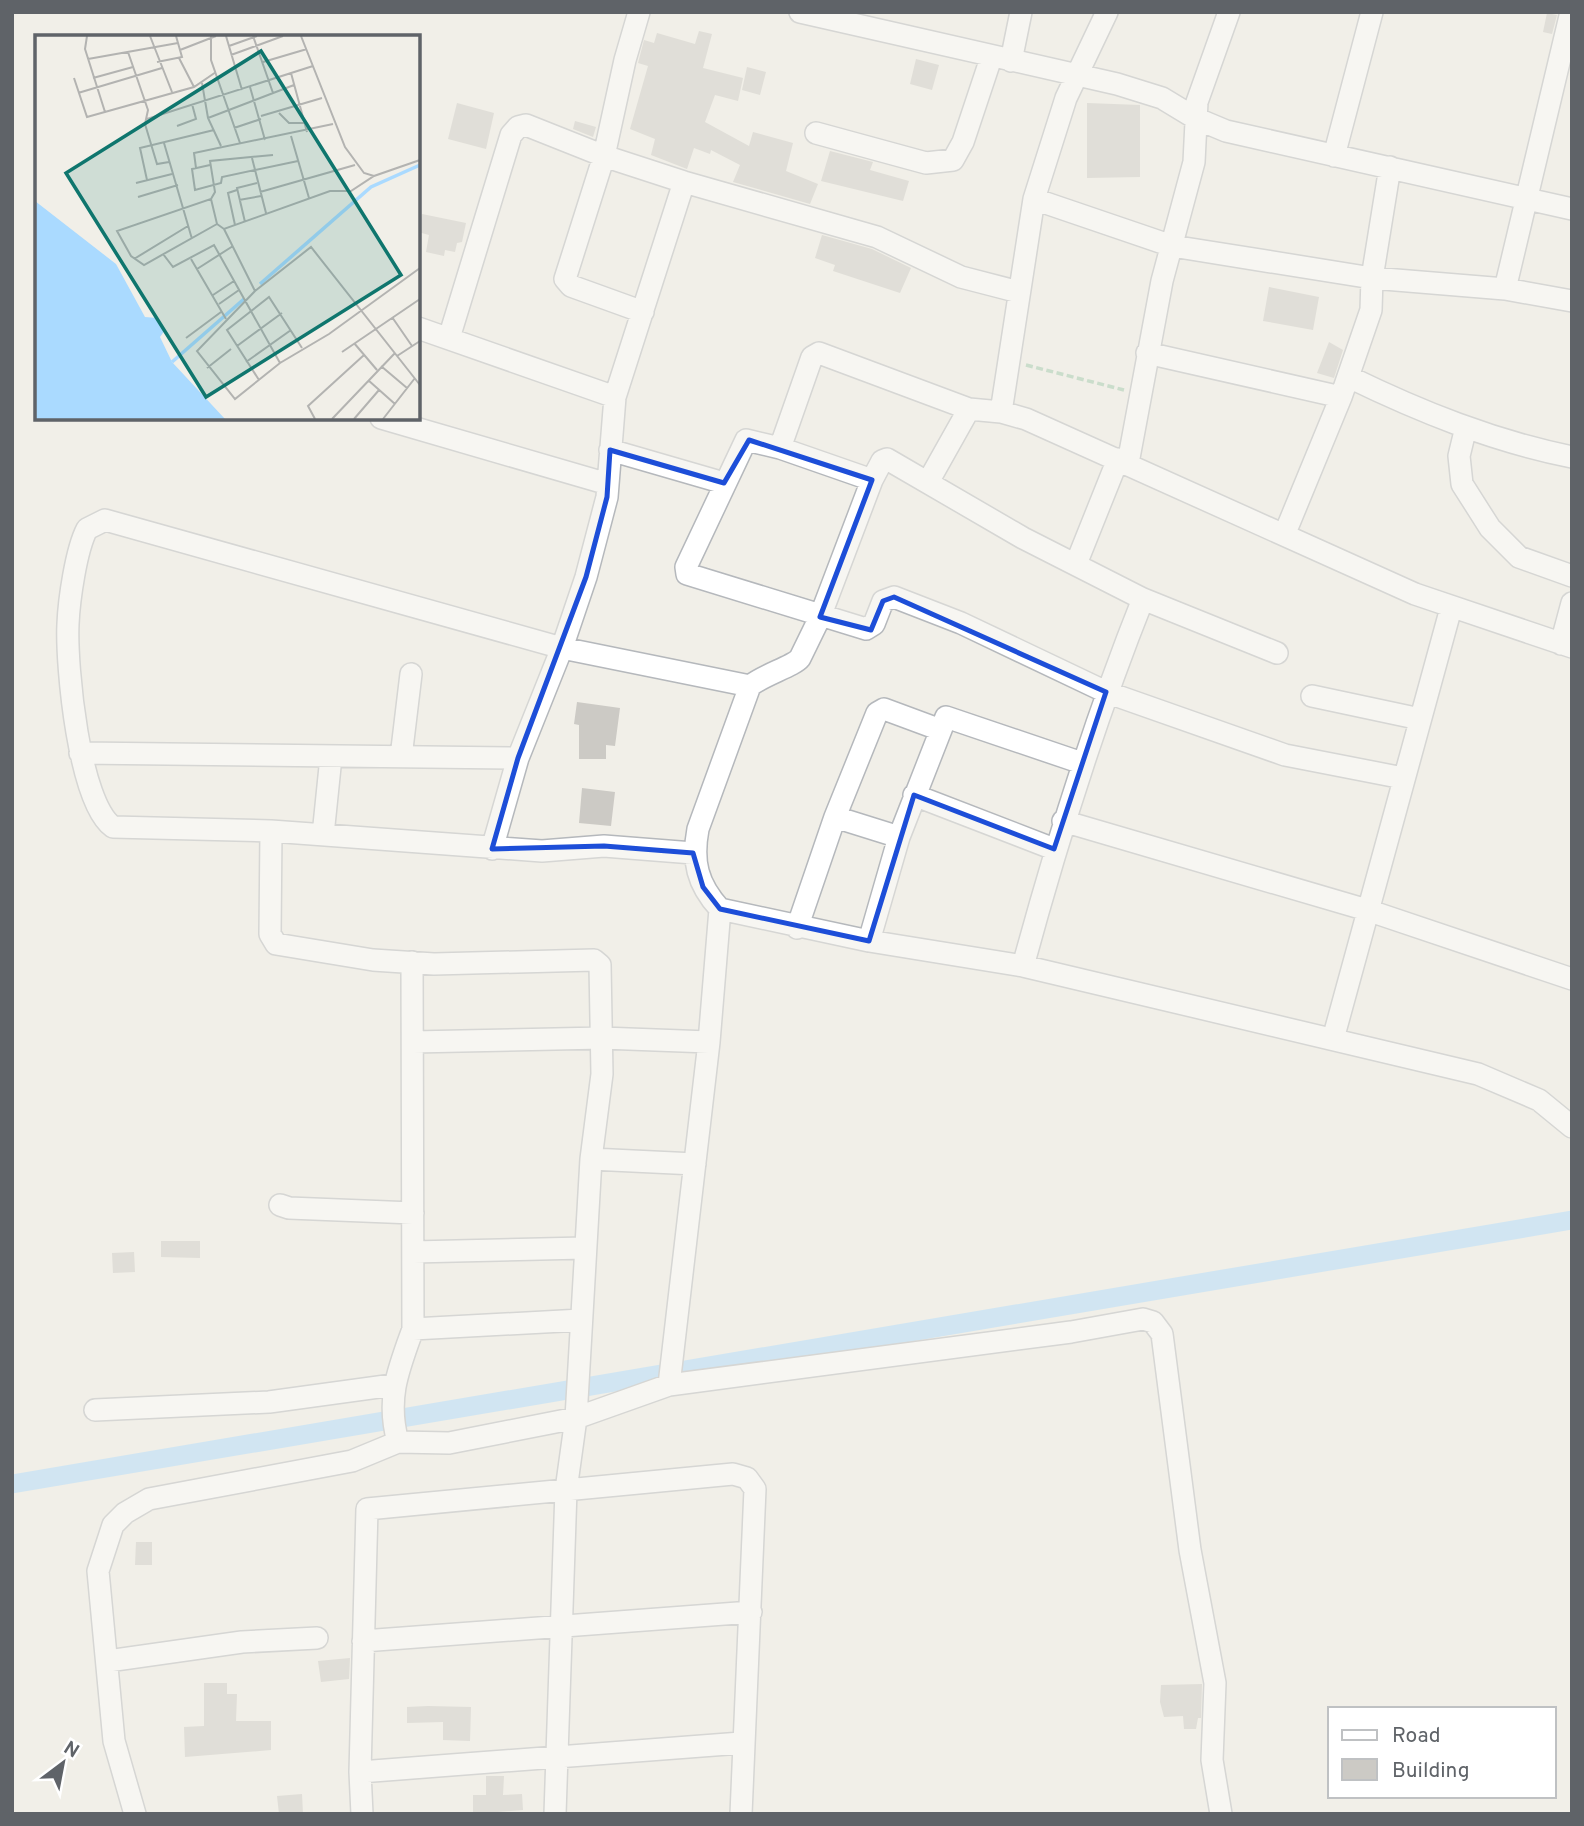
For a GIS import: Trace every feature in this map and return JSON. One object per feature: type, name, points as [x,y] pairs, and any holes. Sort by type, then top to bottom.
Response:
[{"type":"street","points":[[639,12],[625,60],[604,156],[565,279],[571,286],[643,312]]},
{"type":"street","points":[[800,12],[1077,74],[1162,98],[1195,118],[1226,131],[1572,209]]},
{"type":"street","points":[[816,133],[926,163],[953,160],[1021,12]]},
{"type":"street","points":[[1001,412],[1034,199],[1062,110],[1107,12]]},
{"type":"street","points":[[1076,564],[1123,461],[1162,281],[1194,162],[1195,118],[1204,77],[1229,12]]},
{"type":"street","points":[[1334,156],[1372,12]]},
{"type":"street","points":[[1505,289],[1527,198],[1564,75],[1571,12]]},
{"type":"street","points":[[449,338],[511,135],[517,127],[526,125],[604,156],[684,182],[877,237],[961,276],[1019,292]]},
{"type":"street","points":[[1285,533],[1349,377],[1371,310],[1373,278],[1390,167]]},
{"type":"street","points":[[492,849],[518,758],[562,649],[586,578],[603,517],[615,397],[684,182]]},
{"type":"street","points":[[1034,199],[1172,246],[1373,278],[1505,289],[1572,301]]},
{"type":"street","points":[[420,329],[615,397]]},
{"type":"street","points":[[780,448],[812,357],[819,353],[969,409],[1001,412],[1044,426],[1451,608],[1566,646],[1572,603]]},
{"type":"street","points":[[1147,353],[1341,397]]},
{"type":"street","points":[[1349,377],[1407,405],[1466,428],[1526,447],[1572,457]]},
{"type":"street","points":[[928,482],[969,409]]},
{"type":"street","points":[[388,420],[608,484]]},
{"type":"street","points":[[1466,428],[1459,456],[1462,484],[1490,528],[1519,557],[1572,576]]},
{"type":"street","points":[[872,480],[780,448],[746,440],[686,567],[687,574],[820,617],[871,628],[883,601],[894,597],[961,623],[1106,692],[1286,755],[1404,778]]},
{"type":"street","points":[[610,450],[724,483]]},
{"type":"street","points":[[1277,653],[1143,599],[979,513],[887,459],[882,461],[872,480],[820,617],[798,662],[771,671],[750,686],[698,829],[693,853],[703,887],[720,909],[797,928],[1023,966],[1494,1079],[1548,1105],[1572,1127]]},
{"type":"street","points":[[693,853],[604,846],[542,851],[492,849],[271,831],[113,827],[102,816],[80,754],[68,624],[84,534],[99,520],[562,649],[750,686]]},
{"type":"street","points":[[1023,966],[1063,821],[1106,692],[1143,599]]},
{"type":"street","points":[[1333,1039],[1451,608]]},
{"type":"street","points":[[401,757],[411,674]]},
{"type":"street","points":[[1312,696],[1420,719]]},
{"type":"street","points":[[797,928],[835,817],[880,710],[939,729]]},
{"type":"street","points":[[869,942],[914,794],[943,720],[950,716],[1082,763]]},
{"type":"street","points":[[80,754],[518,758]]},
{"type":"street","points":[[323,835],[331,757]]},
{"type":"street","points":[[914,794],[1054,849]]},
{"type":"street","points":[[835,817],[900,837]]},
{"type":"street","points":[[1063,821],[1367,910],[1572,979]]},
{"type":"street","points":[[271,831],[270,934],[276,944],[373,960],[467,964],[597,961],[600,965],[602,1074],[591,1159],[584,1248],[576,1418],[566,1490],[555,1814]]},
{"type":"street","points":[[669,1385],[709,1042],[720,909]]},
{"type":"street","points":[[398,1442],[393,1423],[393,1385],[413,1329],[412,962]]},
{"type":"street","points":[[413,1042],[602,1038],[709,1042]]},
{"type":"street","points":[[591,1159],[695,1164]]},
{"type":"street","points":[[280,1205],[289,1208],[413,1213]]},
{"type":"street","points":[[412,1252],[584,1248]]},
{"type":"street","points":[[135,1814],[114,1741],[98,1571],[113,1525],[125,1513],[149,1499],[352,1461],[398,1442],[449,1443],[576,1418],[669,1385],[1071,1332],[1143,1319],[1153,1322],[1162,1334],[1191,1550],[1215,1683],[1212,1760],[1221,1814]]},
{"type":"street","points":[[413,1329],[581,1320]]},
{"type":"street","points":[[95,1410],[269,1402],[393,1385]]},
{"type":"street","points":[[362,1814],[360,1772],[363,1641],[370,1507],[733,1474],[747,1478],[755,1489],[751,1612],[741,1744],[741,1814]]},
{"type":"street","points":[[363,1641],[751,1612]]},
{"type":"street","points":[[108,1661],[242,1642],[317,1638]]},
{"type":"street","points":[[360,1772],[741,1744]]},
{"type":"path","points":[[1009,361],[1139,394]]},
{"type":"highlighted area","points":[[749,440],[872,480],[820,617],[871,630],[883,601],[894,597],[1106,692],[1054,849],[914,795],[869,941],[720,909],[703,887],[693,853],[604,846],[492,849],[518,758],[586,577],[607,497],[610,450],[724,483]]},
{"type":"building","points":[[1547,13],[1557,15],[1552,34],[1543,32]]},
{"type":"building","points":[[699,31],[712,34],[703,68],[743,78],[738,101],[715,95],[705,122],[749,146],[753,132],[793,143],[786,171],[818,184],[810,204],[733,182],[740,165],[711,150],[710,154],[694,148],[687,169],[651,155],[655,139],[630,129],[648,66],[638,63],[644,40],[654,43],[657,33],[695,44]]},
{"type":"building","points":[[916,59],[939,65],[932,90],[910,84]]},
{"type":"building","points":[[747,67],[766,72],[760,95],[742,90]]},
{"type":"building","points":[[457,103],[494,113],[486,149],[448,139]]},
{"type":"building","points":[[1087,103],[1140,105],[1140,177],[1087,178]]},
{"type":"building","points":[[575,121],[596,127],[593,137],[573,129]]},
{"type":"building","points":[[830,151],[873,162],[870,170],[909,181],[903,201],[821,181]]},
{"type":"building","points":[[422,214],[466,223],[462,242],[457,243],[455,252],[445,250],[444,256],[426,252],[429,235],[420,233]]},
{"type":"building","points":[[822,235],[872,249],[911,268],[900,293],[833,271],[835,265],[815,258]]},
{"type":"building","points":[[1269,287],[1319,297],[1313,330],[1263,321]]},
{"type":"building","points":[[1329,342],[1343,350],[1334,378],[1317,373]]},
{"type":"building","points":[[577,702],[620,708],[615,746],[606,745],[606,759],[579,759],[579,725],[574,724]]},
{"type":"building","points":[[582,788],[615,792],[611,826],[579,823]]},
{"type":"building","points":[[161,1241],[200,1241],[200,1258],[161,1257]]},
{"type":"building","points":[[134,1252],[135,1272],[113,1273],[112,1253]]},
{"type":"building","points":[[136,1542],[152,1542],[152,1565],[135,1565]]},
{"type":"building","points":[[350,1658],[349,1679],[321,1682],[318,1661]]},
{"type":"building","points":[[204,1683],[227,1683],[227,1694],[237,1694],[236,1721],[271,1721],[271,1750],[185,1757],[184,1727],[204,1726]]},
{"type":"building","points":[[1202,1684],[1201,1718],[1198,1718],[1196,1729],[1184,1729],[1183,1716],[1164,1717],[1160,1702],[1161,1685]]},
{"type":"building","points":[[407,1707],[471,1707],[470,1741],[443,1740],[443,1722],[407,1723]]},
{"type":"building","points":[[486,1776],[504,1776],[503,1795],[522,1794],[523,1810],[473,1814],[473,1795],[486,1795]]},
{"type":"building","points":[[302,1794],[303,1814],[279,1814],[277,1796]]},
{"type":"waterway","points":[[12,1484],[1572,1220]]}]
